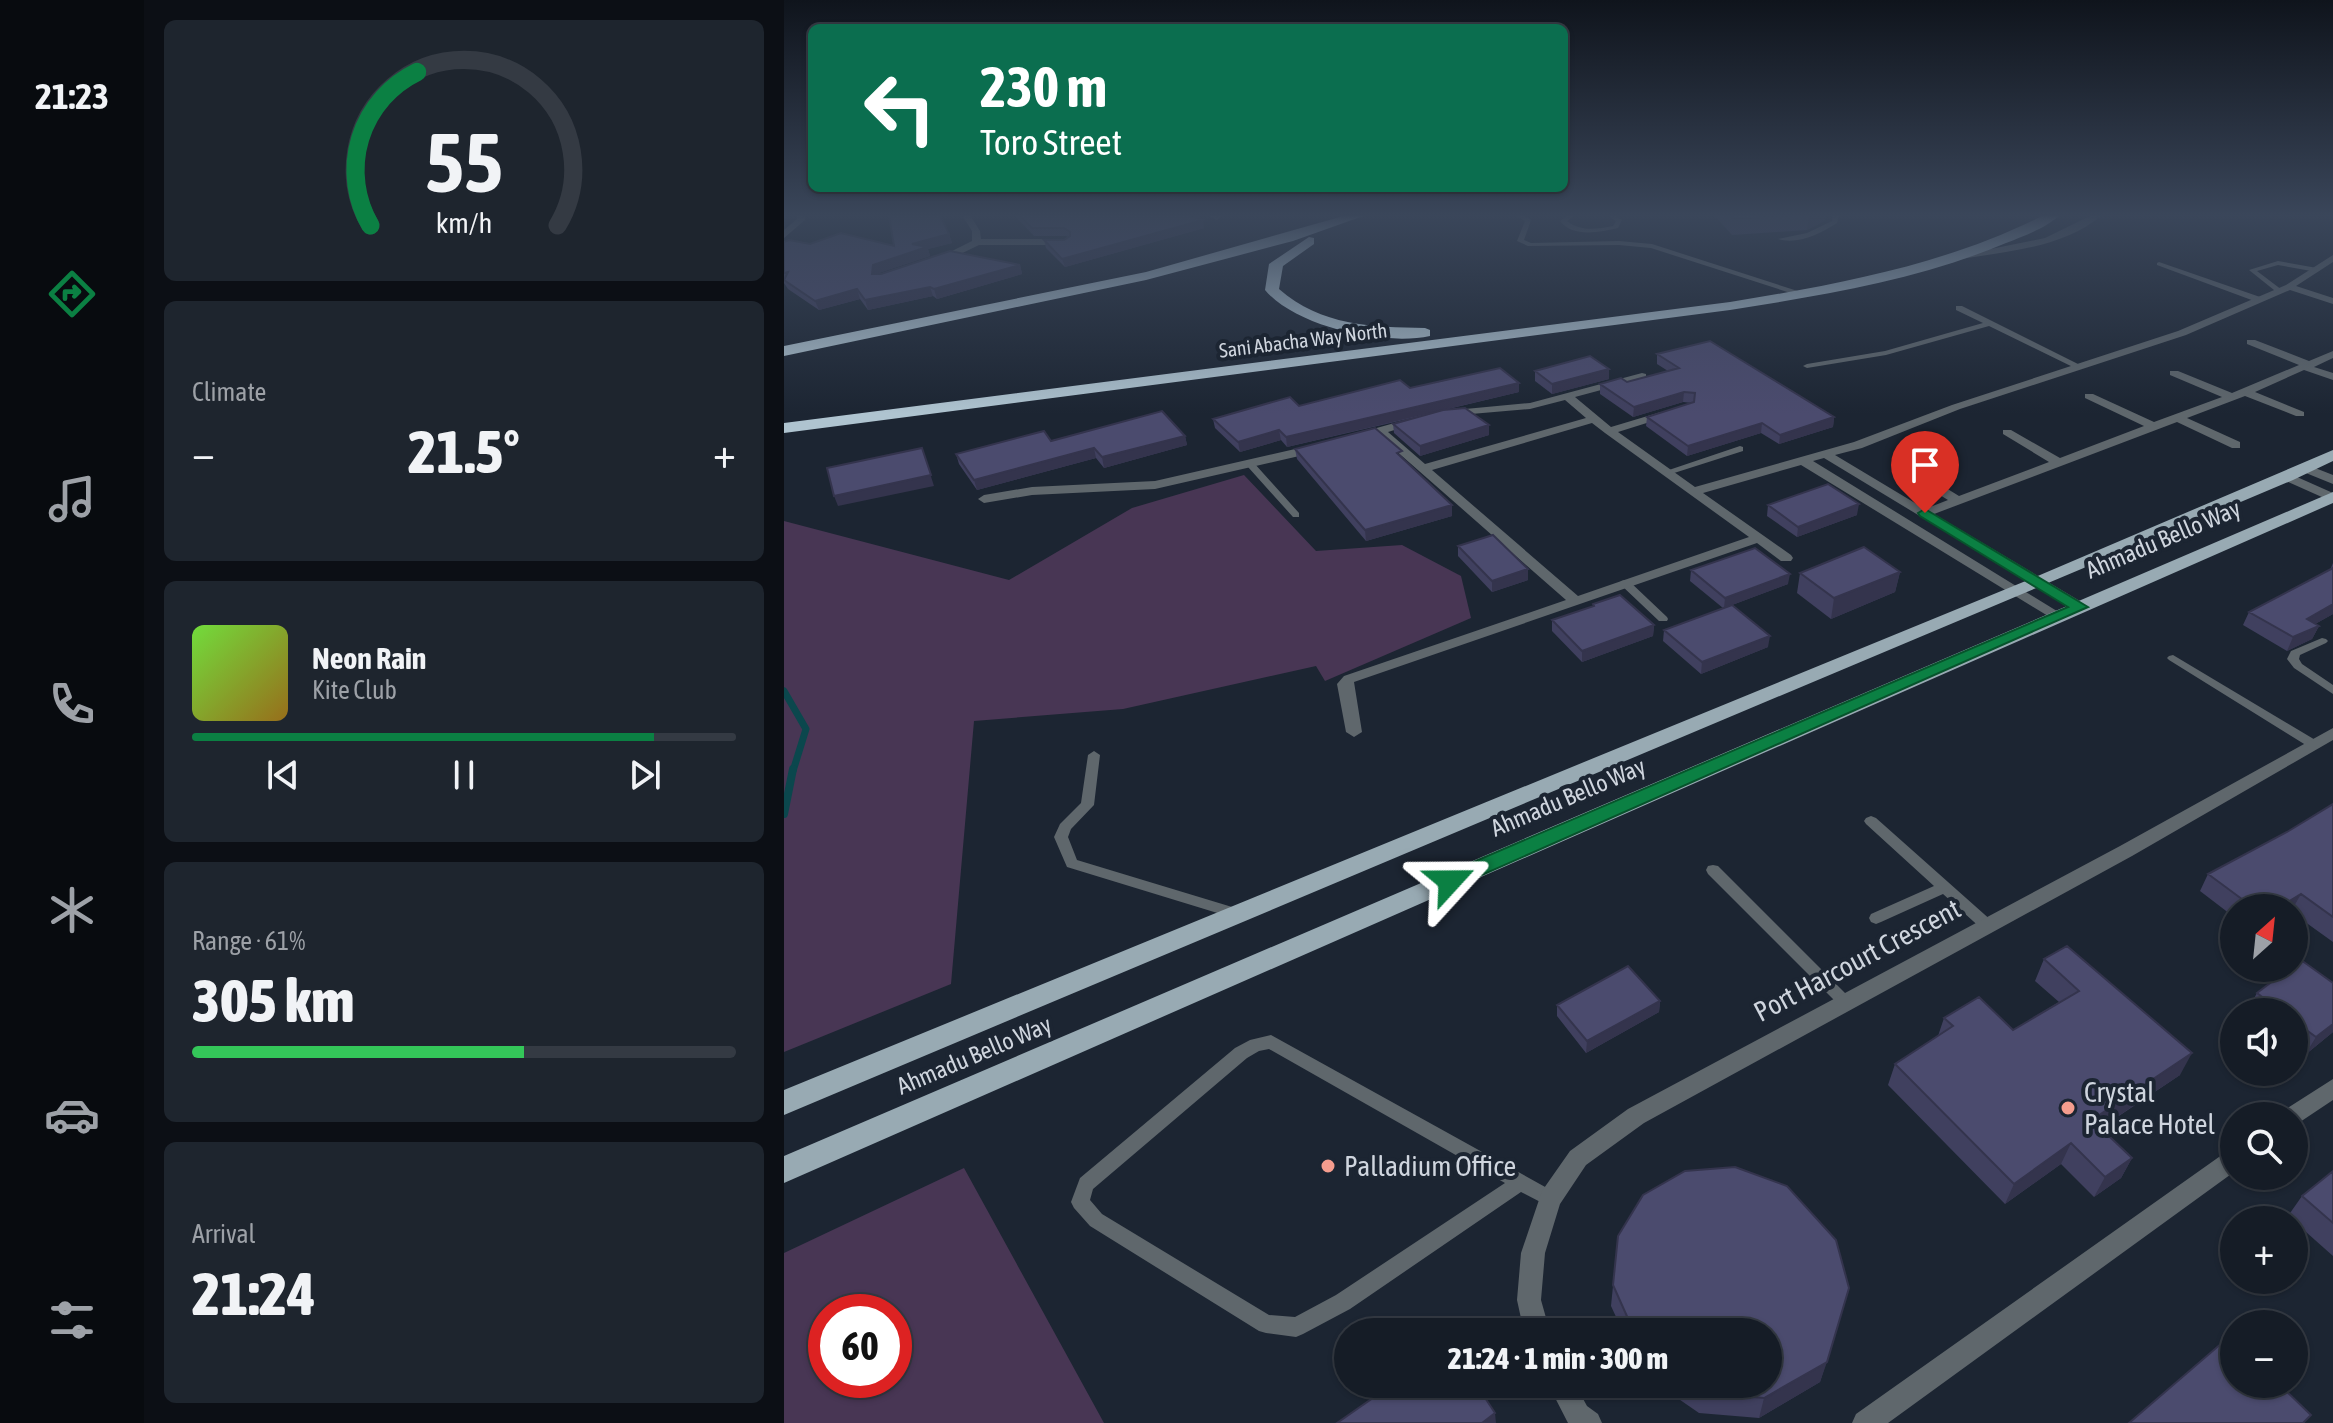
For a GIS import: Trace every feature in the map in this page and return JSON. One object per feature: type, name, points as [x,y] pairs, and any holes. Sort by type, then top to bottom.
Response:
[{"type":"highway","points":[[784,351],[1126,281]]},
{"type":"highway","points":[[1273,281],[1272,290],[1287,306],[1320,321],[1368,331],[1490,332],[1594,323]]},
{"type":"highway","name":"Sani Abacha Way North","points":[[784,428],[1594,323],[1873,281]]},
{"type":"main road","name":"Ahmadu Bello Way","points":[[784,1103],[2018,591],[2333,455]]},
{"type":"main road","name":"Ahmadu Bello Way","points":[[784,1170],[2333,498]]},
{"type":"street","points":[[1707,500],[1956,407],[2182,333],[2298,281]]},
{"type":"street","points":[[2284,290],[2333,301]]},
{"type":"street","points":[[2251,342],[2333,377]]},
{"type":"street","points":[[1925,513],[2245,392],[2333,354]]},
{"type":"street","points":[[2174,373],[2230,396]]},
{"type":"street","points":[[1351,439],[1443,414],[1530,406],[1642,376]]},
{"type":"street","points":[[2245,392],[2300,414]]},
{"type":"street","points":[[2089,396],[2151,425]]},
{"type":"street","points":[[1568,397],[1609,431],[1786,558]]},
{"type":"street","points":[[1609,431],[1675,411]]},
{"type":"street","points":[[2176,417],[2236,445]]},
{"type":"street","points":[[1424,468],[1594,419]]},
{"type":"street","points":[[1380,431],[1575,600]]},
{"type":"street","points":[[2007,432],[2057,461]]},
{"type":"street","points":[[984,499],[1032,491],[1155,485],[1336,443]]},
{"type":"street","points":[[1829,456],[2080,607]]},
{"type":"street","points":[[1695,491],[1808,463],[2058,616]]},
{"type":"street","points":[[1903,467],[1956,499]]},
{"type":"street","points":[[2296,472],[2333,480]]},
{"type":"street","points":[[2296,472],[2333,498]]},
{"type":"street","points":[[1354,732],[1345,684],[1349,679],[1760,538]]},
{"type":"street","name":"Port Harcourt Crescent","points":[[1534,1318],[1529,1300],[1533,1253],[1550,1199],[1578,1158],[1636,1116],[1988,926],[2333,733]]},
{"type":"street","points":[[2308,1106],[2333,1088]]},
{"type":"street","points":[[1865,1423],[2220,1169]]},
{"type":"street","points":[[1569,1398],[1578,1415],[1589,1423]]},
{"type":"lane","points":[[1763,281],[1803,294]]},
{"type":"lane","points":[[2208,281],[2260,300]]},
{"type":"lane","points":[[2270,281],[2284,290]]},
{"type":"lane","points":[[1959,308],[2080,367]]},
{"type":"lane","points":[[1807,366],[1886,353],[1990,323]]},
{"type":"lane","points":[[1668,472],[1740,449]]},
{"type":"lane","points":[[1251,465],[1296,515]]},
{"type":"lane","points":[[1625,583],[1663,619]]},
{"type":"lane","points":[[2322,641],[2295,653],[2293,659],[2298,666],[2333,690]]},
{"type":"lane","points":[[2173,658],[2313,744]]},
{"type":"lane","points":[[1094,755],[1087,805],[1065,827],[1061,837],[1072,863],[1238,914]]},
{"type":"lane","points":[[1871,821],[1988,926]]},
{"type":"lane","points":[[1713,870],[1846,1003]]},
{"type":"lane","points":[[1876,918],[1945,887]]},
{"type":"lane","points":[[1520,1183],[1343,1302],[1296,1327],[1266,1324],[1096,1220],[1080,1202],[1086,1184],[1217,1073],[1241,1053],[1271,1042],[1550,1199]]},
{"type":"shaded area","points":[[1244,475],[1316,551],[1402,545],[1461,576],[1471,618],[1325,681],[1316,666],[1123,709],[974,721],[951,984],[784,1052],[784,521],[1009,580],[1132,508]]},
{"type":"shaded area","points":[[964,1168],[1104,1423],[784,1423],[784,1253]]},
{"type":"building","points":[[786,281],[961,281],[865,300],[857,289],[815,301]]},
{"type":"building","points":[[1710,341],[1834,417],[1780,435],[1762,423],[1688,446],[1647,417],[1694,402],[1695,393],[1684,392],[1634,407],[1600,384],[1621,378],[1627,382],[1679,368],[1657,354]]},
{"type":"building","points":[[1590,356],[1609,369],[1552,384],[1535,371]]},
{"type":"building","points":[[1500,368],[1519,383],[1286,437],[1279,430],[1238,442],[1213,419],[1290,397],[1299,406],[1400,380],[1410,388]]},
{"type":"building","points":[[1465,408],[1489,425],[1420,446],[1393,424],[1443,410]]},
{"type":"building","points":[[1162,411],[1185,436],[1102,457],[1094,448],[974,480],[956,454],[1044,431],[1051,441]]},
{"type":"building","points":[[1375,428],[1402,451],[1397,453],[1452,505],[1365,530],[1295,449]]},
{"type":"building","points":[[922,448],[931,475],[834,496],[827,468]]},
{"type":"building","points":[[1828,484],[1859,504],[1798,527],[1768,505]]},
{"type":"building","points":[[1493,535],[1528,569],[1492,581],[1458,546]]},
{"type":"building","points":[[1864,547],[1900,572],[1834,598],[1800,573]]},
{"type":"building","points":[[1755,548],[1790,574],[1725,598],[1691,570]]},
{"type":"building","points":[[2333,568],[2333,604],[2307,619],[2319,626],[2293,637],[2249,612]]},
{"type":"building","points":[[1620,595],[1654,625],[1582,651],[1552,620],[1594,606]]},
{"type":"building","points":[[1732,605],[1770,636],[1702,662],[1664,630]]},
{"type":"building","points":[[2333,804],[2333,917],[2308,899],[2308,894],[2235,894],[2208,874]]},
{"type":"building","points":[[2067,946],[2192,1053],[2092,1120],[2132,1158],[2105,1177],[2071,1143],[2014,1184],[1895,1064],[1953,1026],[1944,1018],[1979,997],[2013,1030],[2079,991],[2044,959]]},
{"type":"building","points":[[2308,965],[2333,983],[2333,1024],[2316,1037],[2308,1031],[2308,998],[2264,998],[2257,993],[2272,982],[2308,982]]},
{"type":"building","points":[[1628,966],[1660,1001],[1587,1041],[1557,1005]]},
{"type":"building","points":[[1735,1167],[1787,1186],[1836,1240],[1849,1288],[1827,1362],[1782,1388],[1782,1318],[1628,1318],[1613,1285],[1618,1236],[1643,1195],[1685,1171]]},
{"type":"building","points":[[2333,1171],[2333,1223],[2302,1196]]},
{"type":"building","points":[[2220,1345],[2220,1398],[2293,1398],[2311,1415],[2303,1423],[2129,1423]]},
{"type":"building","points":[[1373,1398],[1485,1398],[1495,1413],[1482,1423],[1337,1423]]},
{"type":"waterway","points":[[784,691],[806,729],[793,771]]},
{"type":"waterway","points":[[784,814],[793,769]]},
{"type":"place","name":"Crystal Palace Hotel","points":[[2068,1108]]},
{"type":"place","name":"Palladium Office","points":[[1328,1166]]},
{"type":"route","points":[[1450,881],[2080,607],[1925,513]]}]
